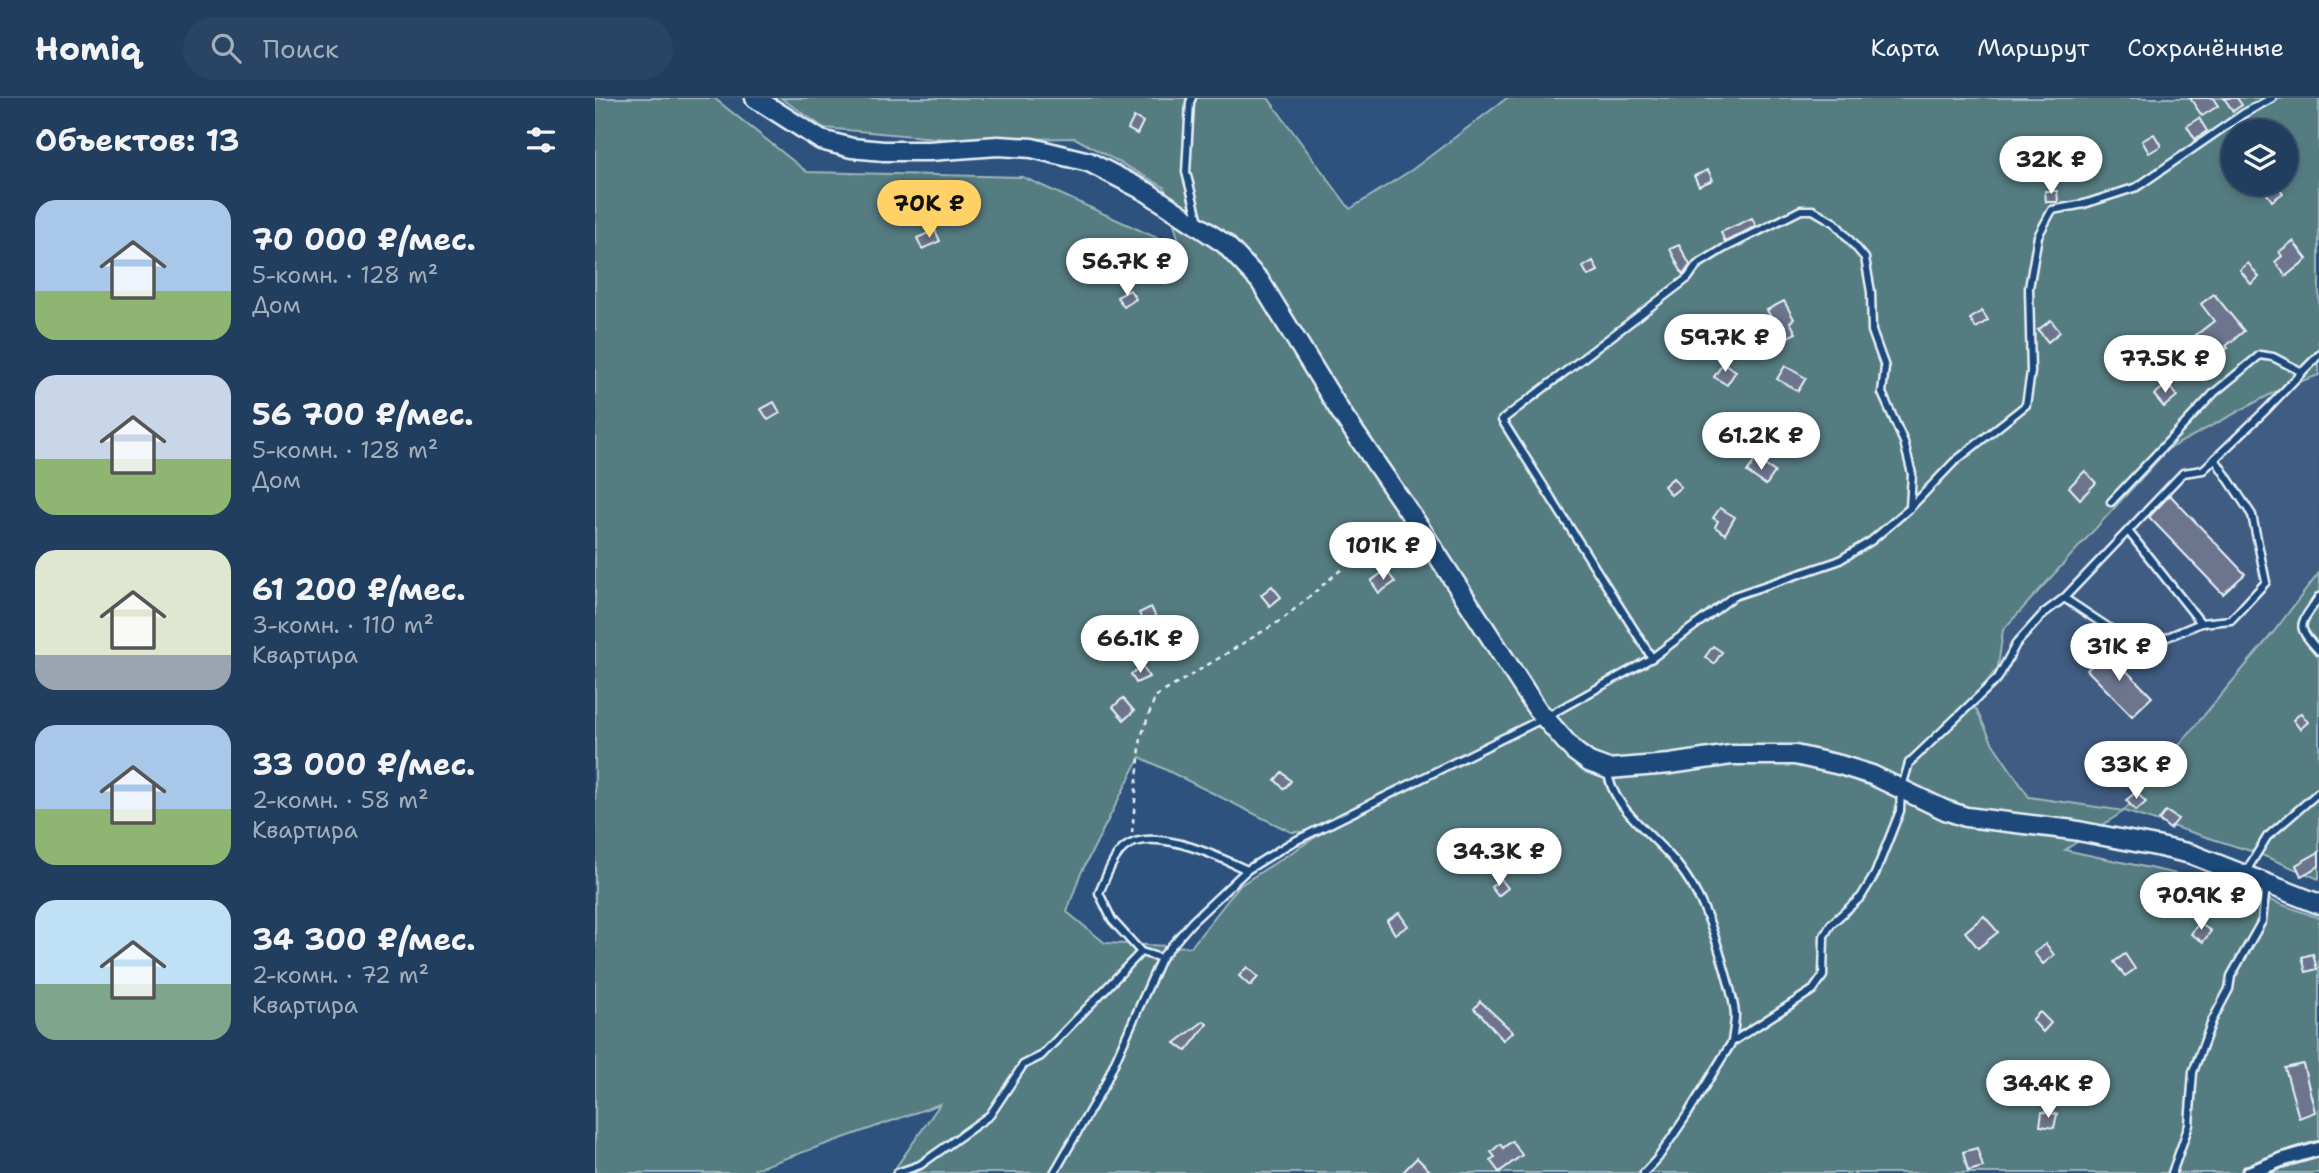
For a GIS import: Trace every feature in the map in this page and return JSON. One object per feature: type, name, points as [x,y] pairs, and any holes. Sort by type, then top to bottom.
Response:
[{"type":"street","points":[[755,98],[821,140],[852,148],[929,151],[998,146],[1032,148],[1089,162],[1147,192],[1233,252],[1260,281],[1340,411],[1418,525],[1506,664],[1544,718],[1574,751],[1590,762],[1608,769],[1731,755],[1795,755],[1872,775],[1945,810],[1966,817],[2073,830],[2191,854],[2319,904]]},
{"type":"street","points":[[2249,1173],[2319,1149]]},
{"type":"lane","points":[[1192,98],[1186,172],[1200,227]]},
{"type":"lane","points":[[1054,1173],[1105,1084],[1161,958],[1192,922],[1247,870],[1289,844],[1544,718],[1652,659],[1734,596],[1838,561],[1871,541],[1910,508],[1954,462],[2026,405],[2031,372],[2029,288],[2038,236],[2052,210],[2084,204],[2137,187],[2243,114],[2272,98]]},
{"type":"lane","points":[[1652,659],[1501,420],[1688,278],[1697,265],[1723,249],[1801,210],[1813,210],[1835,223],[1865,258],[1871,292],[1872,331],[1885,367],[1882,393],[1904,442],[1912,474],[1910,508]]},
{"type":"lane","points":[[2111,502],[2215,392],[2260,355],[2273,357],[2302,372]]},
{"type":"lane","points":[[1644,1173],[1658,1158],[1733,1042],[1813,990],[1822,976],[1824,936],[1831,924],[1861,897],[1875,874],[1901,811],[1901,790],[1909,763],[1998,678],[2016,644],[2044,613],[2064,598],[2183,473],[2203,470],[2318,358]]},
{"type":"lane","points":[[2064,598],[2138,647],[2200,623],[2231,620],[2266,582],[2252,515],[2215,459]]},
{"type":"lane","points":[[2128,531],[2200,623]]},
{"type":"lane","points":[[2319,597],[2301,623],[2302,630],[2319,651]]},
{"type":"lane","points":[[1608,769],[1608,781],[1623,806],[1677,863],[1710,919],[1735,1014],[1733,1042]]},
{"type":"lane","points":[[2244,875],[2267,838],[2319,793]]},
{"type":"lane","points":[[1161,958],[1140,952],[1112,920],[1099,893],[1119,852],[1131,843],[1158,840],[1199,847],[1247,870]]},
{"type":"lane","points":[[2172,1173],[2189,1125],[2193,1072],[2212,1021],[2229,989],[2231,976],[2262,921],[2266,884]]},
{"type":"lane","points":[[897,1173],[920,1165],[970,1132],[990,1115],[1023,1065],[1041,1056],[1140,952]]},
{"type":"path","points":[[1131,843],[1141,737],[1155,697],[1283,619],[1344,567]]},
{"type":"shaded area","points":[[2319,375],[2319,573],[2272,634],[2124,811],[2029,797],[1993,744],[1972,701],[1998,667],[2003,630],[2168,449],[2284,387]]},
{"type":"green space","points":[[595,98],[714,98],[807,172],[1023,177],[1181,249],[1164,187],[1075,138],[958,140],[824,128],[781,98],[1268,98],[1350,209],[1413,169],[1507,98],[2319,98],[2319,375],[2284,387],[2168,449],[2003,630],[1998,667],[1972,701],[1993,744],[2029,797],[2124,811],[2065,850],[2229,885],[2319,918],[2319,1173],[892,1173],[940,1104],[755,1169],[754,1173],[595,1173]],"holes":[[[1140,757],[1291,832],[1325,831],[1239,886],[1191,947],[1105,943],[1067,912],[1080,875]]]},
{"type":"green space","points":[[2319,573],[2319,879],[2257,853],[2124,811],[2272,634]]},
{"type":"building","points":[[2190,98],[2213,98],[2218,106],[2202,116]]},
{"type":"building","points":[[2224,98],[2237,98],[2242,105],[2233,111]]},
{"type":"building","points":[[1134,117],[1143,122],[1137,134],[1128,129]]},
{"type":"building","points":[[2199,118],[2207,131],[2195,139],[2187,126]]},
{"type":"building","points":[[2154,134],[2161,146],[2149,153],[2142,141]]},
{"type":"building","points":[[1708,170],[1713,180],[1699,186],[1694,176]]},
{"type":"building","points":[[2045,191],[2057,191],[2058,202],[2046,202]]},
{"type":"building","points":[[1752,218],[1756,226],[1725,242],[1721,232]]},
{"type":"building","points":[[935,230],[940,241],[922,249],[917,238]]},
{"type":"building","points":[[2293,241],[2307,259],[2286,276],[2275,262],[2282,256],[2279,252]]},
{"type":"building","points":[[1679,245],[1690,265],[1683,275],[1670,249]]},
{"type":"building","points":[[1593,261],[1598,271],[1588,276],[1583,267]]},
{"type":"building","points":[[2248,263],[2259,277],[2251,284],[2240,270]]},
{"type":"building","points":[[1130,290],[1136,299],[1124,307],[1117,297]]},
{"type":"building","points":[[2214,294],[2244,331],[2226,346],[2228,348],[2177,382],[2156,356],[2178,339],[2183,345],[2214,321],[2201,304]]},
{"type":"building","points":[[1784,301],[1794,319],[1790,322],[1796,333],[1786,338],[1781,327],[1777,329],[1767,310]]},
{"type":"building","points":[[1982,311],[1988,320],[1976,328],[1970,319]]},
{"type":"building","points":[[2051,320],[2060,332],[2048,342],[2038,330]]},
{"type":"building","points":[[1732,336],[1738,347],[1727,353],[1721,341]]},
{"type":"building","points":[[1723,363],[1736,371],[1727,385],[1714,377]]},
{"type":"building","points":[[1785,366],[1806,378],[1798,391],[1777,379]]},
{"type":"building","points":[[2167,384],[2177,396],[2164,407],[2154,395]]},
{"type":"building","points":[[774,402],[780,413],[768,420],[761,409]]},
{"type":"building","points":[[1723,430],[1736,446],[1725,456],[1711,440]]},
{"type":"building","points":[[1756,459],[1775,472],[1766,485],[1747,472]]},
{"type":"building","points":[[2085,471],[2096,483],[2080,499],[2069,487]]},
{"type":"building","points":[[1673,478],[1681,487],[1671,495],[1664,486]]},
{"type":"building","points":[[2170,495],[2245,574],[2223,594],[2149,517]]},
{"type":"building","points":[[1720,508],[1735,517],[1725,534],[1715,527],[1718,521],[1713,518]]},
{"type":"building","points":[[1386,570],[1395,582],[1379,593],[1371,581]]},
{"type":"building","points":[[1272,586],[1281,597],[1270,606],[1261,595]]},
{"type":"building","points":[[1151,607],[1156,617],[1144,623],[1139,613]]},
{"type":"building","points":[[1713,646],[1722,652],[1714,664],[1705,657]]},
{"type":"building","points":[[2106,650],[2152,697],[2132,716],[2087,670]]},
{"type":"building","points":[[1143,667],[1149,677],[1136,683],[1131,674]]},
{"type":"building","points":[[1123,698],[1134,711],[1124,720],[1113,707]]},
{"type":"building","points":[[2301,713],[2308,722],[2300,729],[2293,720]]},
{"type":"building","points":[[1282,772],[1291,781],[1284,789],[1275,780]]},
{"type":"building","points":[[2136,792],[2146,802],[2136,811],[2126,800]]},
{"type":"building","points":[[2166,811],[2178,819],[2170,829],[2159,820]]},
{"type":"building","points":[[1506,835],[1517,843],[1510,852],[1499,844]]},
{"type":"building","points":[[2319,852],[2319,866],[2301,876],[2296,865]]},
{"type":"building","points":[[1501,879],[1508,888],[1498,896],[1491,887]]},
{"type":"building","points":[[2212,879],[2220,888],[2210,897],[2202,888]]},
{"type":"building","points":[[1399,913],[1408,926],[1395,934],[1387,921]]},
{"type":"building","points":[[1984,916],[1998,932],[1978,948],[1965,932]]},
{"type":"building","points":[[2199,923],[2211,931],[2203,942],[2191,934]]},
{"type":"building","points":[[2046,944],[2054,955],[2043,964],[2034,953]]},
{"type":"building","points":[[2125,954],[2135,969],[2125,976],[2114,962]]},
{"type":"building","points":[[2313,954],[2317,969],[2306,972],[2302,957]]},
{"type":"building","points":[[1247,967],[1258,977],[1250,986],[1239,976]]},
{"type":"building","points":[[1480,1001],[1513,1032],[1503,1040],[1474,1009]]},
{"type":"building","points":[[2040,1012],[2051,1023],[2043,1032],[2032,1020]]},
{"type":"building","points":[[1204,1021],[1207,1024],[1186,1051],[1175,1043]]},
{"type":"building","points":[[2303,1064],[2315,1112],[2299,1118],[2285,1068]]},
{"type":"building","points":[[2042,1112],[2057,1114],[2054,1128],[2040,1126]]},
{"type":"building","points":[[1512,1141],[1522,1155],[1499,1172],[1490,1160],[1495,1157],[1491,1152],[1500,1144],[1503,1148]]},
{"type":"building","points":[[1977,1148],[1983,1167],[1968,1171],[1963,1152]]},
{"type":"building","points":[[1417,1158],[1432,1173],[1402,1173]]}]
